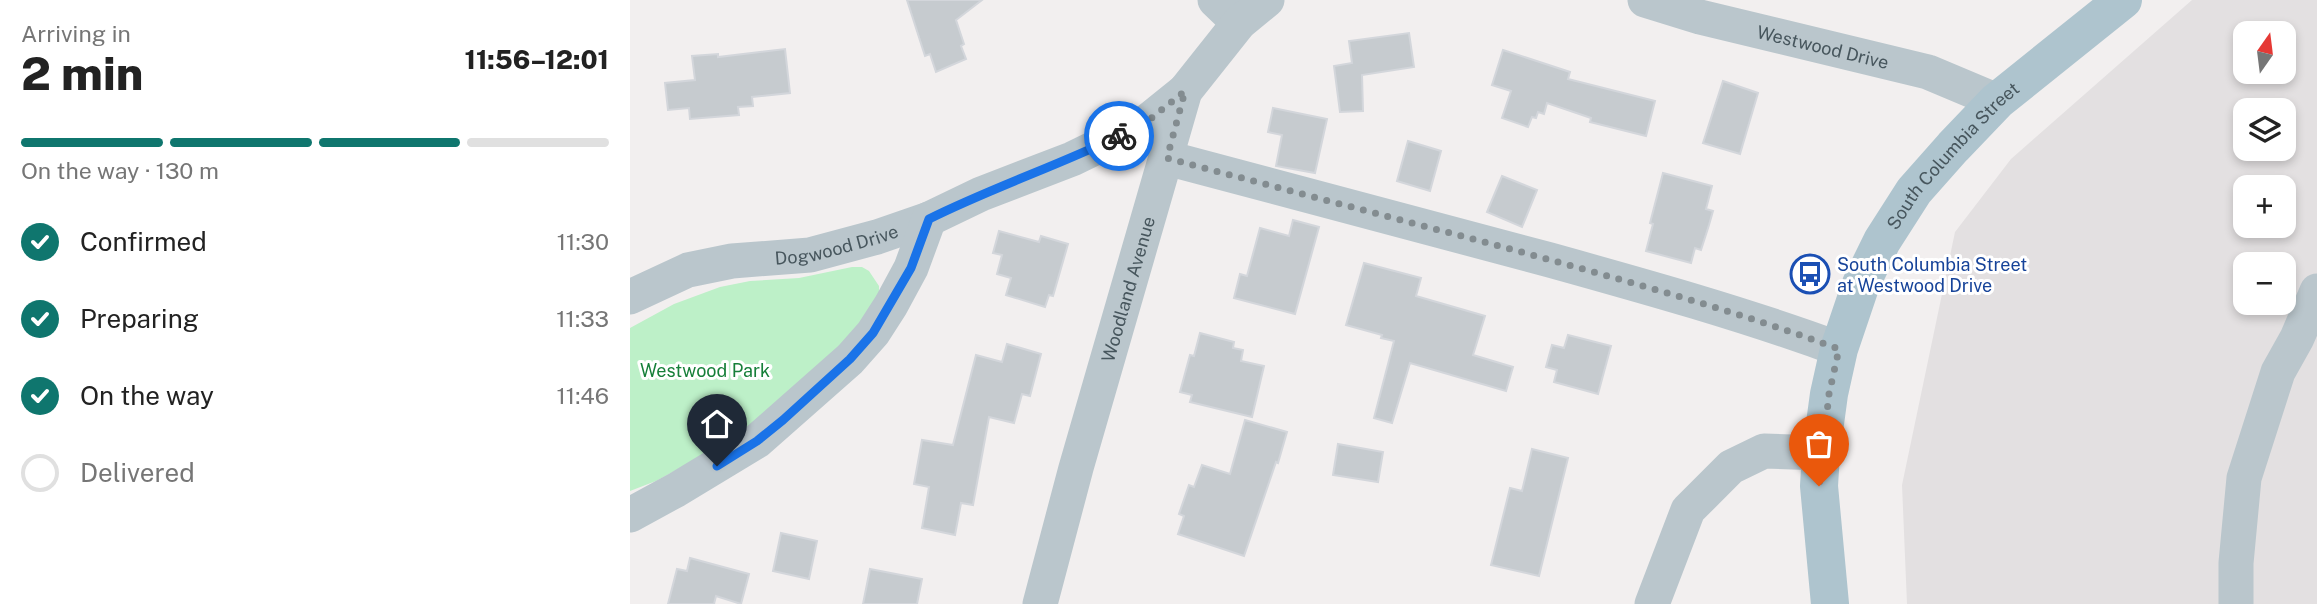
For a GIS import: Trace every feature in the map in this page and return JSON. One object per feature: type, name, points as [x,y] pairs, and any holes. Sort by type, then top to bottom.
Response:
[{"type":"main road","name":"South Columbia Street","points":[[1830,604],[1819,486],[1821,453],[1829,394],[1839,349],[1861,284],[1882,241],[1914,191],[1953,146],[1997,101],[2123,0]]},
{"type":"street","name":"Woodland Avenue","points":[[1040,604],[1076,468],[1185,91],[1227,11],[1267,0]]},
{"type":"street","name":"Westwood Drive","points":[[1645,0],[1928,72],[1997,101]]},
{"type":"street","name":"Dogwood Drive","points":[[630,297],[688,270],[732,261],[810,255],[877,237],[929,219],[981,194],[1072,159],[1144,124],[1185,91]]},
{"type":"street","points":[[1167,158],[1645,287],[1795,332],[1839,349]]},
{"type":"street","points":[[630,515],[757,441],[850,359],[873,333],[891,305],[911,268],[929,219]]},
{"type":"street","points":[[2236,604],[2236,563],[2244,478],[2278,372],[2297,338],[2317,291]]},
{"type":"street","points":[[1653,604],[1688,510],[1731,467],[1764,451],[1821,453]]},
{"type":"shaded area","points":[[2192,0],[2317,0],[2317,604],[1907,604],[1902,485],[1955,232],[2011,159]]},
{"type":"green space","name":"Westwood Park","points":[[862,267],[869,271],[879,286],[879,294],[864,324],[737,437],[656,481],[630,491],[630,328],[674,304],[720,287],[750,281],[799,278]]},
{"type":"building","points":[[907,0],[982,0],[956,20],[966,59],[936,72],[930,54],[925,56]]},
{"type":"building","points":[[1409,33],[1414,67],[1362,75],[1363,111],[1340,112],[1334,66],[1352,63],[1349,41]]},
{"type":"building","points":[[785,49],[790,93],[752,97],[753,106],[738,107],[739,115],[690,119],[689,108],[668,110],[665,83],[695,80],[692,56],[718,54],[718,57]]},
{"type":"building","points":[[1503,50],[1570,72],[1568,79],[1655,101],[1646,136],[1590,122],[1591,118],[1547,103],[1544,114],[1538,112],[1536,118],[1532,117],[1528,127],[1502,118],[1511,91],[1492,85]]},
{"type":"building","points":[[1723,81],[1758,93],[1740,154],[1703,143]]},
{"type":"building","points":[[1273,108],[1327,119],[1315,173],[1276,166],[1282,135],[1268,132]]},
{"type":"building","points":[[1408,141],[1441,151],[1430,191],[1397,181]]},
{"type":"building","points":[[1663,173],[1712,186],[1706,209],[1713,211],[1701,250],[1695,248],[1691,263],[1646,251]]},
{"type":"building","points":[[1502,176],[1537,190],[1522,227],[1487,212]]},
{"type":"building","points":[[1293,220],[1319,227],[1295,314],[1234,298],[1240,274],[1247,276],[1260,228],[1289,236]]},
{"type":"building","points":[[999,231],[1039,242],[1041,236],[1068,244],[1053,296],[1049,295],[1045,307],[1006,295],[1011,278],[997,274],[1002,255],[993,253]]},
{"type":"building","points":[[1364,263],[1421,278],[1416,296],[1485,316],[1473,355],[1513,367],[1506,391],[1410,363],[1392,423],[1374,418],[1394,341],[1346,325]]},
{"type":"building","points":[[1200,333],[1234,342],[1233,348],[1243,350],[1241,361],[1264,366],[1252,417],[1190,402],[1192,395],[1180,392],[1190,355],[1194,356]]},
{"type":"building","points":[[1568,335],[1611,346],[1598,394],[1554,382],[1557,370],[1546,367],[1552,345],[1564,348]]},
{"type":"building","points":[[1007,344],[1041,354],[1030,396],[1022,394],[1014,423],[989,417],[973,505],[961,503],[955,535],[922,528],[929,487],[914,484],[922,440],[953,445],[976,355],[1002,362]]},
{"type":"building","points":[[1245,420],[1287,432],[1244,556],[1178,534],[1184,516],[1179,514],[1189,485],[1194,487],[1202,465],[1230,474]]},
{"type":"building","points":[[1338,444],[1383,452],[1378,482],[1333,475]]},
{"type":"building","points":[[1532,449],[1568,458],[1539,576],[1491,565],[1510,488],[1522,491]]},
{"type":"building","points":[[781,533],[817,541],[809,579],[773,571]]},
{"type":"building","points":[[690,558],[749,574],[741,604],[716,596],[714,604],[668,604],[677,569],[687,571]]},
{"type":"building","points":[[870,569],[922,579],[917,604],[863,604]]},
{"type":"way so far","points":[[1119,136],[1144,124],[1185,91],[1167,158],[1645,287],[1795,332],[1839,349],[1829,394],[1819,486]]},
{"type":"place","name":"South Columbia Street at Westwood Drive","points":[[1810,274]]},
{"type":"route","points":[[717,466],[757,441],[783,420],[850,359],[873,333],[911,268],[929,219],[981,194],[1072,159],[1119,136]]}]
